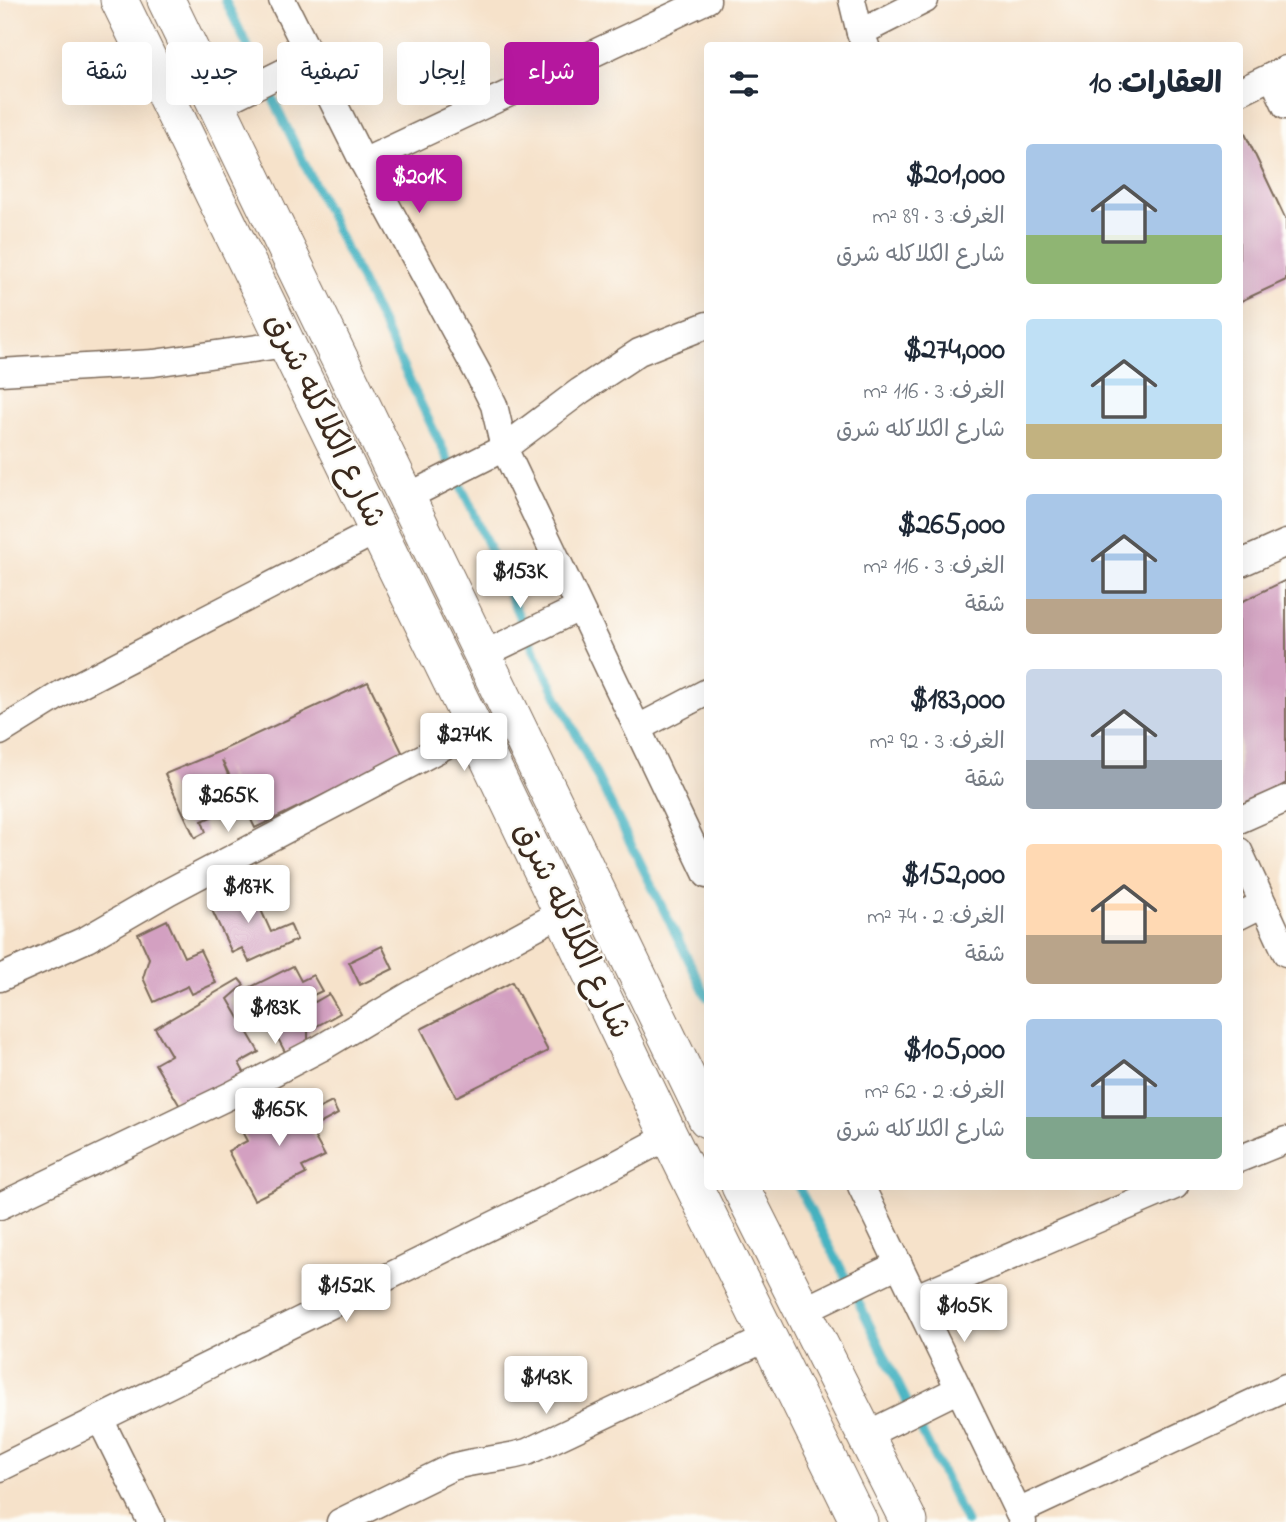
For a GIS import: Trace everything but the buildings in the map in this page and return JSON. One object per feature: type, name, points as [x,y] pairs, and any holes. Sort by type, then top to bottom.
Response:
[{"type":"street","name":"شارع الكلاكله شرق","points":[[119,0],[475,730],[767,1338],[859,1522]]},
{"type":"street","name":"شارع الكلاكله شرق","points":[[166,0],[186,42]]},
{"type":"street","points":[[282,0],[304,42]]},
{"type":"street","points":[[363,162],[707,0]]},
{"type":"street","points":[[852,0],[863,39],[925,0]]},
{"type":"street","points":[[1243,90],[1279,73],[1286,106]]},
{"type":"street","name":"شارع الكلاكله شرق","points":[[217,105],[704,1113]]},
{"type":"street","points":[[335,105],[363,162],[480,374],[494,405],[505,448],[704,869]]},
{"type":"street","points":[[405,498],[505,448],[580,391],[639,352],[704,326]]},
{"type":"street","points":[[0,372],[154,363],[286,344]]},
{"type":"street","points":[[0,733],[61,694],[378,530]]},
{"type":"street","points":[[1243,562],[1286,543]]},
{"type":"street","points":[[482,655],[579,608]]},
{"type":"street","points":[[638,728],[704,694]]},
{"type":"street","points":[[0,978],[88,939],[168,892],[475,730]]},
{"type":"street","points":[[1243,818],[1286,799]]},
{"type":"street","points":[[1243,860],[1286,953]]},
{"type":"street","points":[[1243,914],[1263,904]]},
{"type":"street","points":[[0,1206],[229,1096],[321,1048],[410,995],[563,912]]},
{"type":"street","points":[[0,1468],[669,1136]]},
{"type":"street","points":[[1243,1157],[1286,1140]]},
{"type":"street","points":[[742,1190],[909,1522]]},
{"type":"street","points":[[864,1190],[1021,1517],[1286,1387]]},
{"type":"street","points":[[916,1297],[1166,1190]]},
{"type":"street","points":[[802,1311],[899,1264]]},
{"type":"street","points":[[340,1522],[452,1467],[471,1461],[506,1458],[527,1452],[767,1338]]},
{"type":"street","points":[[864,1436],[959,1389]]},
{"type":"street","points":[[100,1419],[151,1522]]},
{"type":"waterway","points":[[225,0],[470,505],[534,650],[704,991]]},
{"type":"waterway","points":[[800,1190],[854,1293],[966,1522]]}]
